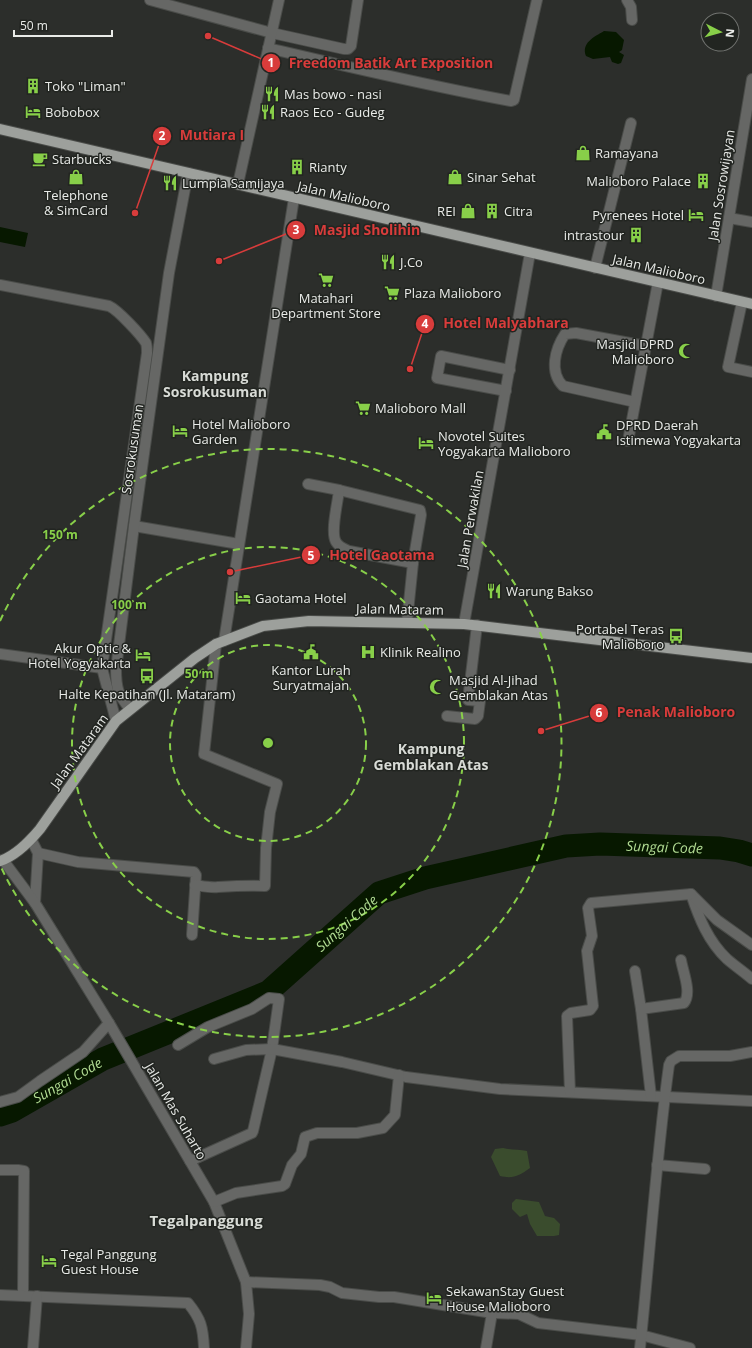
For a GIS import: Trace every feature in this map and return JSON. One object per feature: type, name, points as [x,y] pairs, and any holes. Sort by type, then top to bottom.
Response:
[{"type":"main road","name":"Jalan Malioboro","points":[[0,129],[747,303]]},
{"type":"main road","name":"Jalan Mataram","points":[[1,860],[31,839],[40,829],[116,721],[195,658],[220,642],[263,626],[309,621],[464,624],[752,658]]},
{"type":"street","points":[[150,0],[272,33],[344,49],[348,49],[350,46],[358,0]]},
{"type":"street","points":[[238,184],[279,0]]},
{"type":"street","points":[[268,48],[363,70],[511,101],[514,100],[537,0]]},
{"type":"street","points":[[627,0],[631,7],[632,20]]},
{"type":"street","name":"Jalan Sosrowijayan","points":[[716,296],[752,79]]},
{"type":"street","points":[[595,268],[631,123]]},
{"type":"street","name":"Sosrokusuman","points":[[130,709],[116,688],[116,669],[169,274],[188,173]]},
{"type":"street","points":[[195,885],[218,888],[225,886],[246,885],[265,886],[266,848],[270,812],[277,784],[204,754],[220,642],[239,544],[294,198]]},
{"type":"street","points":[[729,218],[752,222]]},
{"type":"street","name":"Jalan Perwakilan","points":[[464,624],[530,253]]},
{"type":"street","points":[[628,441],[658,282]]},
{"type":"street","points":[[0,285],[109,306],[119,312],[144,340],[147,346],[103,672],[116,721]]},
{"type":"street","points":[[747,303],[728,367],[752,372]]},
{"type":"street","points":[[635,402],[563,386],[557,381],[554,369],[559,343],[565,334],[576,332],[646,346]]},
{"type":"street","points":[[506,391],[437,378],[439,364],[441,356],[510,370]]},
{"type":"street","points":[[308,484],[420,510],[421,515],[413,563],[406,622]]},
{"type":"street","points":[[339,490],[334,534],[337,543],[342,548],[349,551],[413,563]]},
{"type":"street","points":[[134,526],[239,544]]},
{"type":"street","points":[[447,716],[475,719],[478,716],[480,701],[468,700],[477,625]]},
{"type":"street","points":[[0,654],[103,672]]},
{"type":"street","points":[[31,839],[38,853],[35,903]]},
{"type":"street","points":[[38,853],[78,862],[194,872],[196,875],[192,936]]},
{"type":"street","name":"Jalan Mas Suharto","points":[[1,860],[35,903],[111,1026],[214,1202],[246,1282],[249,1314],[246,1348]]},
{"type":"street","points":[[691,894],[717,920],[752,945]]},
{"type":"street","points":[[691,894],[697,912],[711,942],[728,960],[752,979]]},
{"type":"street","points":[[570,1092],[567,1016],[571,1013],[590,1010],[593,1006],[587,951],[592,936],[588,908],[590,903],[691,894]]},
{"type":"street","points":[[641,1009],[684,1003],[687,1000],[687,989],[681,960]]},
{"type":"street","points":[[635,971],[651,1096]]},
{"type":"street","points":[[178,1044],[208,1027],[252,1009],[269,998],[279,999],[272,1049],[252,1133],[190,1161]]},
{"type":"street","points":[[0,1102],[18,1097],[83,1052],[111,1026]]},
{"type":"street","points":[[214,1059],[246,1050],[272,1049],[342,1062],[399,1075],[500,1089],[752,1102]]},
{"type":"street","points":[[640,1348],[657,1165],[669,1065],[679,1056],[730,1056],[752,1052]]},
{"type":"street","points":[[214,1202],[236,1193],[282,1186],[285,1184],[292,1165],[301,1154],[306,1137],[316,1133],[357,1133],[384,1128],[395,1115],[399,1075]]},
{"type":"street","points":[[657,1165],[705,1169]]},
{"type":"street","points":[[0,1170],[24,1171],[23,1295]]},
{"type":"street","points":[[246,1282],[320,1285],[330,1287],[342,1293],[394,1297],[492,1313],[519,1314],[538,1323],[641,1335],[690,1348]]},
{"type":"street","points":[[0,1296],[23,1295],[188,1303],[198,1315],[204,1332],[204,1348]]},
{"type":"street","points":[[33,1348],[37,1296]]},
{"type":"street","points":[[486,1348],[492,1313]]},
{"type":"shaded area","points":[[604,31],[616,32],[624,40],[622,50],[619,52],[624,55],[621,63],[618,64],[612,62],[610,57],[593,59],[586,56],[585,47],[589,41]]},
{"type":"shaded area","points":[[0,227],[28,233],[25,247],[0,242]]},
{"type":"shaded area","points":[[503,1148],[527,1151],[530,1168],[516,1176],[500,1176],[491,1157],[495,1149]]},
{"type":"shaded area","points":[[516,1199],[539,1202],[545,1216],[554,1218],[560,1224],[559,1235],[537,1236],[530,1224],[527,1214],[520,1217],[512,1209],[512,1203]]},
{"type":"waterway","name":"Sungai Code","points":[[0,1115],[12,1111],[103,1059],[268,992],[379,893],[425,878],[566,846],[600,844],[720,848],[752,855]]},
{"type":"place","name":"Freedom Batik Art Exposition","points":[[208,36]]},
{"type":"place","name":"Toko \"Liman\"","points":[[33,86]]},
{"type":"place","name":"Mas bowo - nasi","points":[[272,94]]},
{"type":"place","name":"Bobobox","points":[[33,112]]},
{"type":"place","name":"Raos Eco - Gudeg","points":[[268,112]]},
{"type":"place","name":"Ramayana","points":[[583,153]]},
{"type":"place","name":"Starbucks","points":[[40,159]]},
{"type":"place","name":"Rianty","points":[[297,167]]},
{"type":"place","name":"Telephone & SimCard","points":[[76,177]]},
{"type":"place","name":"Sinar Sehat","points":[[455,177]]},
{"type":"place","name":"Malioboro Palace","points":[[703,181]]},
{"type":"place","name":"Lumpia Samijaya","points":[[170,183]]},
{"type":"place","name":"REI","points":[[468,211]]},
{"type":"place","name":"Citra","points":[[492,211]]},
{"type":"place","name":"Mutiara I","points":[[135,213]]},
{"type":"place","name":"Pyrenees Hotel","points":[[696,215]]},
{"type":"place","name":"intrastour","points":[[636,235]]},
{"type":"place","name":"Masjid Sholihin","points":[[219,261]]},
{"type":"place","name":"J.Co","points":[[388,262]]},
{"type":"place","name":"Matahari Department Store","points":[[326,280]]},
{"type":"place","name":"Plaza Malioboro","points":[[392,293]]},
{"type":"place","name":"Masjid DPRD Malioboro","points":[[686,351]]},
{"type":"place","name":"Hotel Malyabhara","points":[[410,369]]},
{"type":"place","name":"Malioboro Mall","points":[[363,408]]},
{"type":"place","name":"Hotel Malioboro Garden","points":[[180,431]]},
{"type":"place","name":"DPRD Daerah Istimewa Yogyakarta","points":[[604,432]]},
{"type":"place","name":"Novotel Suites Yogyakarta Malioboro","points":[[426,443]]},
{"type":"place","name":"Hotel Gaotama","points":[[230,572]]},
{"type":"place","name":"Warung Bakso","points":[[494,591]]},
{"type":"place","name":"Gaotama Hotel","points":[[243,598]]},
{"type":"place","name":"Portabel Teras Malioboro","points":[[676,636]]},
{"type":"place","name":"Kantor Lurah Suryatmajan","points":[[311,652]]},
{"type":"place","name":"Klinik Realino","points":[[368,652]]},
{"type":"place","name":"Akur Optic & Hotel Yogyakarta","points":[[143,655]]},
{"type":"place","name":"Halte Kepatihan (Jl. Mataram)","points":[[147,676]]},
{"type":"place","name":"Masjid Al-Jihad Gemblakan Atas","points":[[437,687]]},
{"type":"place","name":"Penak Malioboro","points":[[541,731]]},
{"type":"place","name":"Tegal Panggung Guest House","points":[[49,1261]]},
{"type":"place","name":"SekawanStay Guest House Malioboro","points":[[434,1298]]},
{"type":"district","name":"Kampung Sosrokusuman","points":[[215,384]]},
{"type":"district","name":"Kampung Gemblakan Atas","points":[[431,756]]},
{"type":"district","name":"Tegalpanggung","points":[[206,1220]]}]
